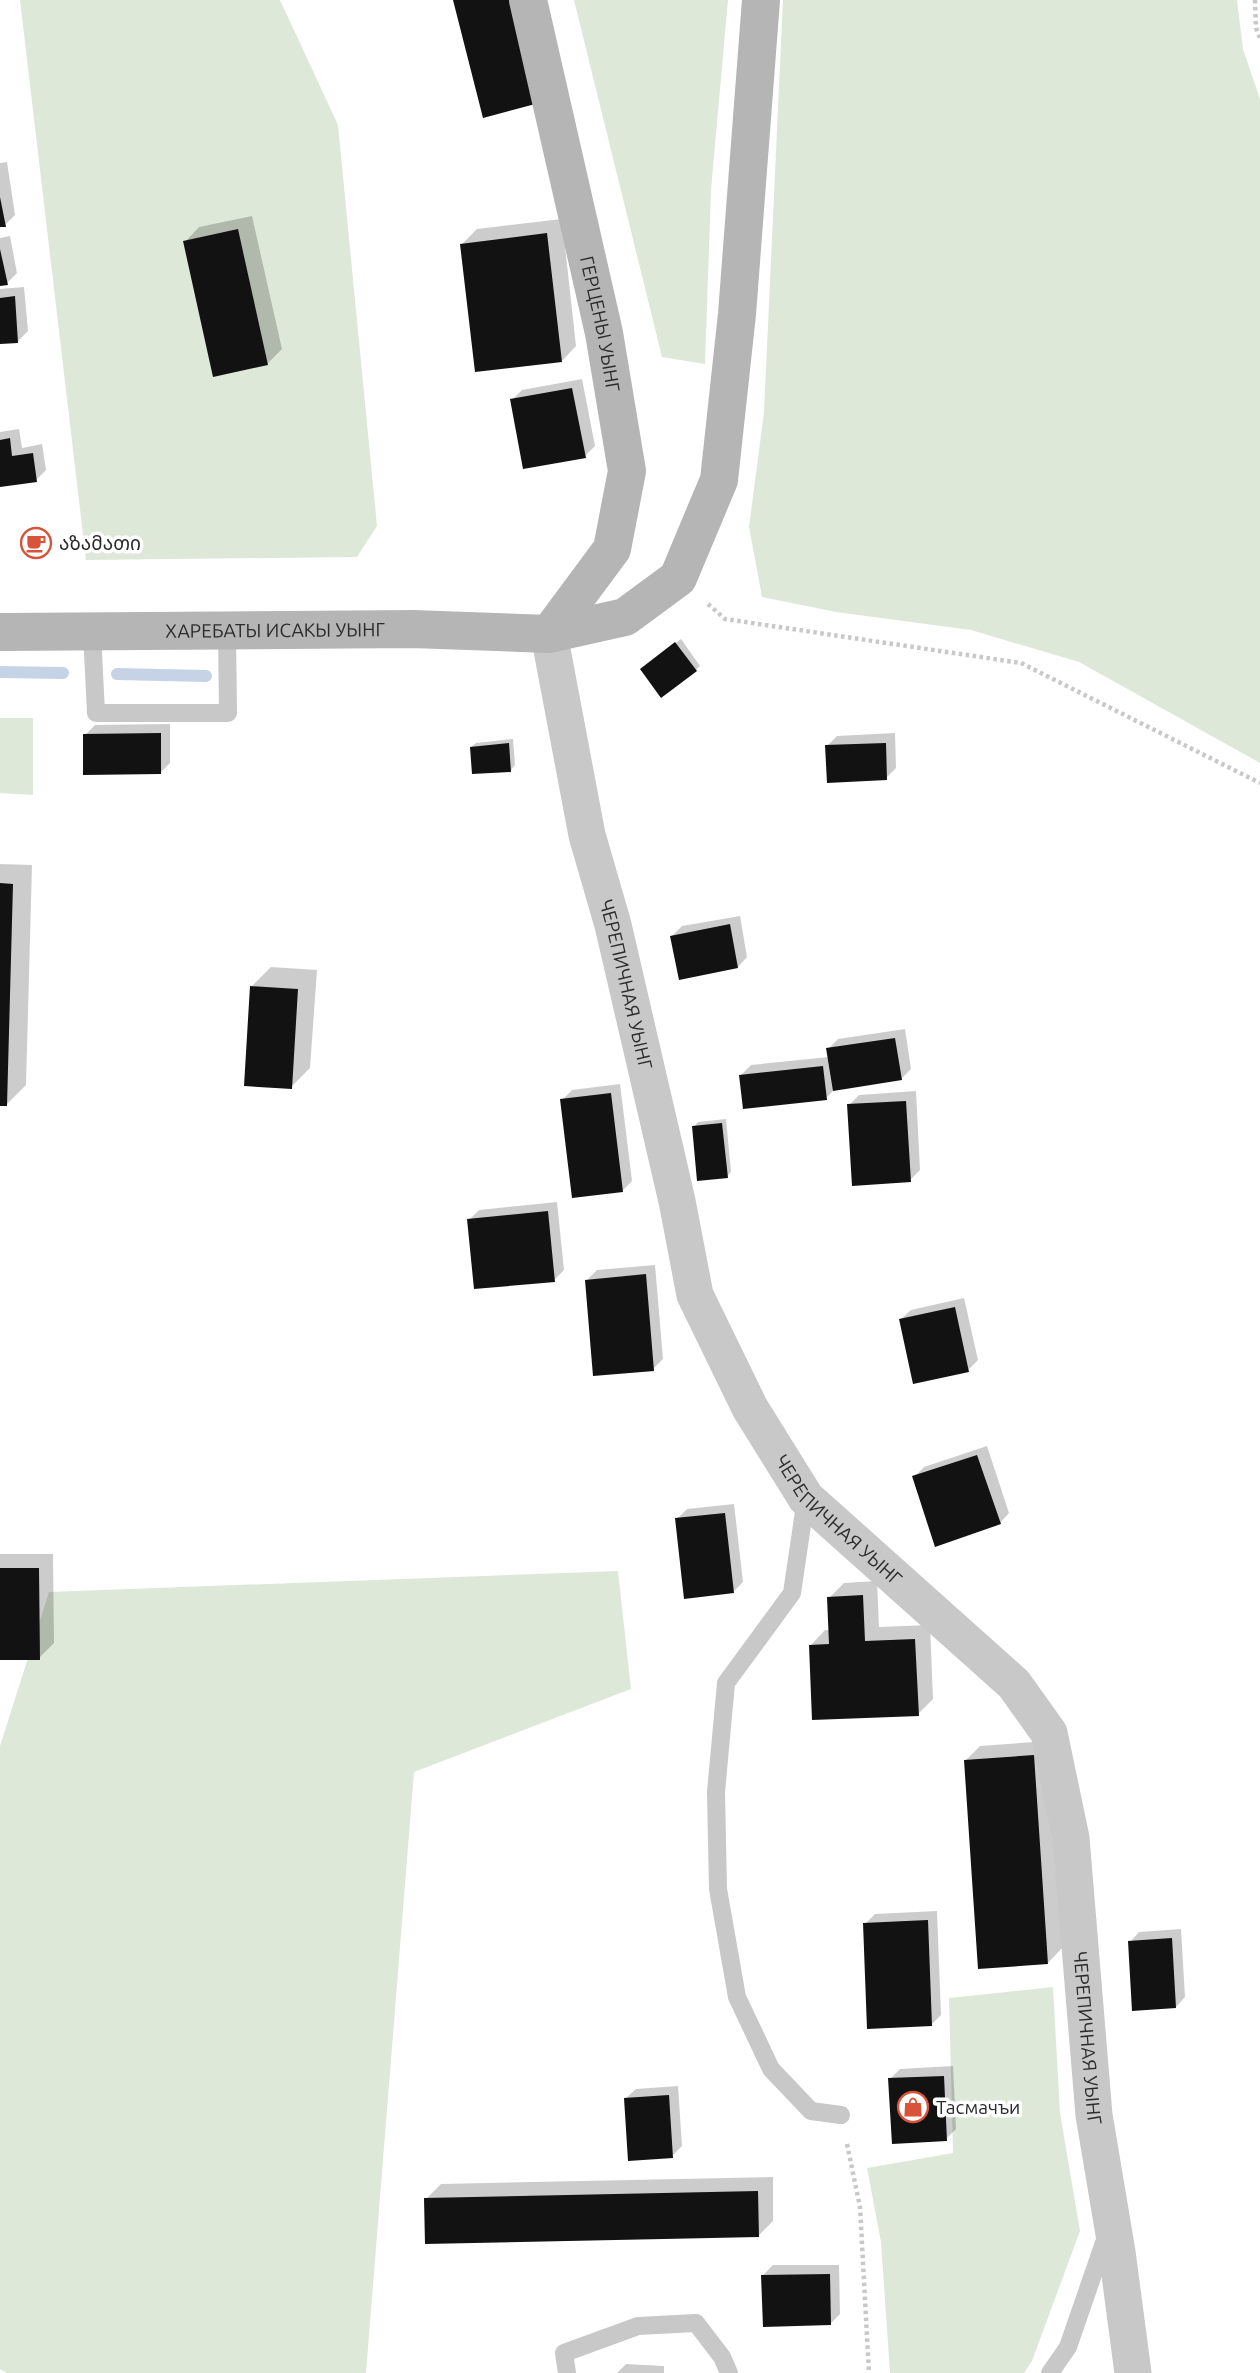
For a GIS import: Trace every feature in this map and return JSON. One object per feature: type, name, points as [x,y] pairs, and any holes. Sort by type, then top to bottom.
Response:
[{"type":"main road","name":"ГЕРЦЕНЫ УЫНГ","points":[[528,0],[604,333],[627,471],[612,549],[549,634]]},
{"type":"main road","points":[[678,578],[719,480],[737,314],[761,0]]},
{"type":"main road","name":"ХАРЕБАТЫ ИСАКЫ УЫНГ","points":[[0,632],[412,629],[549,634],[625,617],[678,578]]},
{"type":"street","name":"ЧЕРЕПИЧНАЯ УЫНГ","points":[[549,634],[587,835],[613,925],[677,1201],[695,1295],[750,1409],[806,1497],[1014,1684],[1049,1734],[1071,1838],[1094,2115],[1112,2220],[1133,2373]]},
{"type":"lane","points":[[92,632],[96,713],[228,713],[228,631]]},
{"type":"lane","points":[[806,1497],[792,1593],[726,1683],[716,1792],[718,1889],[737,1997],[771,2069],[811,2111],[841,2115]]},
{"type":"lane","points":[[1050,2373],[1068,2347],[1112,2220]]},
{"type":"lane","points":[[566,2373],[564,2353],[638,2326],[696,2323],[722,2357],[729,2373]]},
{"type":"path","points":[[1255,0],[1256,28],[1260,38]]},
{"type":"path","points":[[678,578],[725,619],[1021,663],[1260,783]]},
{"type":"path","points":[[841,2115],[860,2207],[869,2373]]},
{"type":"green space","points":[[20,0],[280,0],[338,125],[377,526],[357,557],[86,560]]},
{"type":"green space","points":[[574,0],[728,0],[711,190],[705,364],[662,357]]},
{"type":"green space","points":[[783,0],[1237,0],[1243,49],[1260,99],[1260,763],[1079,662],[971,630],[836,612],[762,597],[749,527],[764,412]]},
{"type":"green space","points":[[0,718],[33,718],[33,795],[0,793]]},
{"type":"green space","points":[[618,1571],[631,1689],[414,1772],[366,2373],[7,2373],[0,2369],[0,1746],[49,1592]]},
{"type":"green space","points":[[1053,1987],[1060,2113],[1080,2231],[1032,2361],[1024,2373],[890,2373],[881,2242],[867,2168],[953,2153],[949,1998]]},
{"type":"building","points":[[453,0],[512,0],[539,103],[483,118]]},
{"type":"building","points":[[0,197],[6,227],[0,227]]},
{"type":"building","points":[[238,229],[268,365],[213,377],[183,241]]},
{"type":"building","points":[[547,233],[562,362],[475,372],[460,244]]},
{"type":"building","points":[[0,249],[8,285],[0,286]]},
{"type":"building","points":[[15,296],[18,343],[0,344],[0,298]]},
{"type":"building","points":[[572,388],[586,458],[523,469],[510,399]]},
{"type":"building","points":[[10,438],[12,456],[33,453],[37,482],[0,487],[0,440]]},
{"type":"building","points":[[675,642],[697,671],[661,698],[640,669]]},
{"type":"building","points":[[161,733],[161,774],[83,775],[83,734]]},
{"type":"building","points":[[509,743],[511,772],[472,774],[470,747]]},
{"type":"building","points":[[886,743],[887,780],[827,783],[825,745]]},
{"type":"building","points":[[0,883],[13,884],[7,1106],[0,1106]]},
{"type":"building","points":[[730,924],[738,968],[679,980],[670,936]]},
{"type":"building","points":[[250,986],[298,989],[292,1089],[244,1086]]},
{"type":"building","points":[[895,1038],[902,1080],[833,1091],[826,1048]]},
{"type":"building","points":[[823,1066],[827,1100],[743,1109],[739,1075]]},
{"type":"building","points":[[611,1093],[623,1192],[572,1198],[560,1099]]},
{"type":"building","points":[[906,1101],[911,1182],[852,1186],[847,1104]]},
{"type":"building","points":[[722,1123],[728,1178],[697,1181],[692,1126]]},
{"type":"building","points":[[548,1211],[555,1282],[474,1289],[467,1219]]},
{"type":"building","points":[[646,1274],[654,1371],[593,1376],[585,1280]]},
{"type":"building","points":[[955,1307],[969,1372],[913,1384],[899,1319]]},
{"type":"building","points":[[977,1455],[1001,1524],[935,1547],[912,1476]]},
{"type":"building","points":[[725,1513],[734,1593],[684,1599],[675,1518]]},
{"type":"building","points":[[0,1568],[39,1568],[40,1660],[0,1660]]},
{"type":"building","points":[[863,1595],[865,1641],[915,1639],[919,1716],[812,1720],[809,1645],[829,1644],[827,1597]]},
{"type":"building","points":[[1034,1755],[1048,1964],[978,1969],[964,1760]]},
{"type":"building","points":[[928,1920],[932,2026],[867,2029],[863,1923]]},
{"type":"building","points":[[1172,1938],[1176,2008],[1132,2011],[1128,1941]]},
{"type":"building","points":[[944,2076],[947,2141],[892,2144],[888,2078]]},
{"type":"building","points":[[669,2095],[673,2158],[628,2161],[624,2098]]},
{"type":"building","points":[[758,2191],[759,2237],[425,2244],[424,2198]]},
{"type":"building","points":[[830,2274],[831,2325],[763,2327],[761,2275]]},
{"type":"waterway","points":[[0,672],[63,673]]},
{"type":"waterway","points":[[117,674],[206,676]]},
{"type":"place","name":"აზამათი","points":[[36,543]]},
{"type":"place","name":"Тасмачъи","points":[[913,2107]]}]
